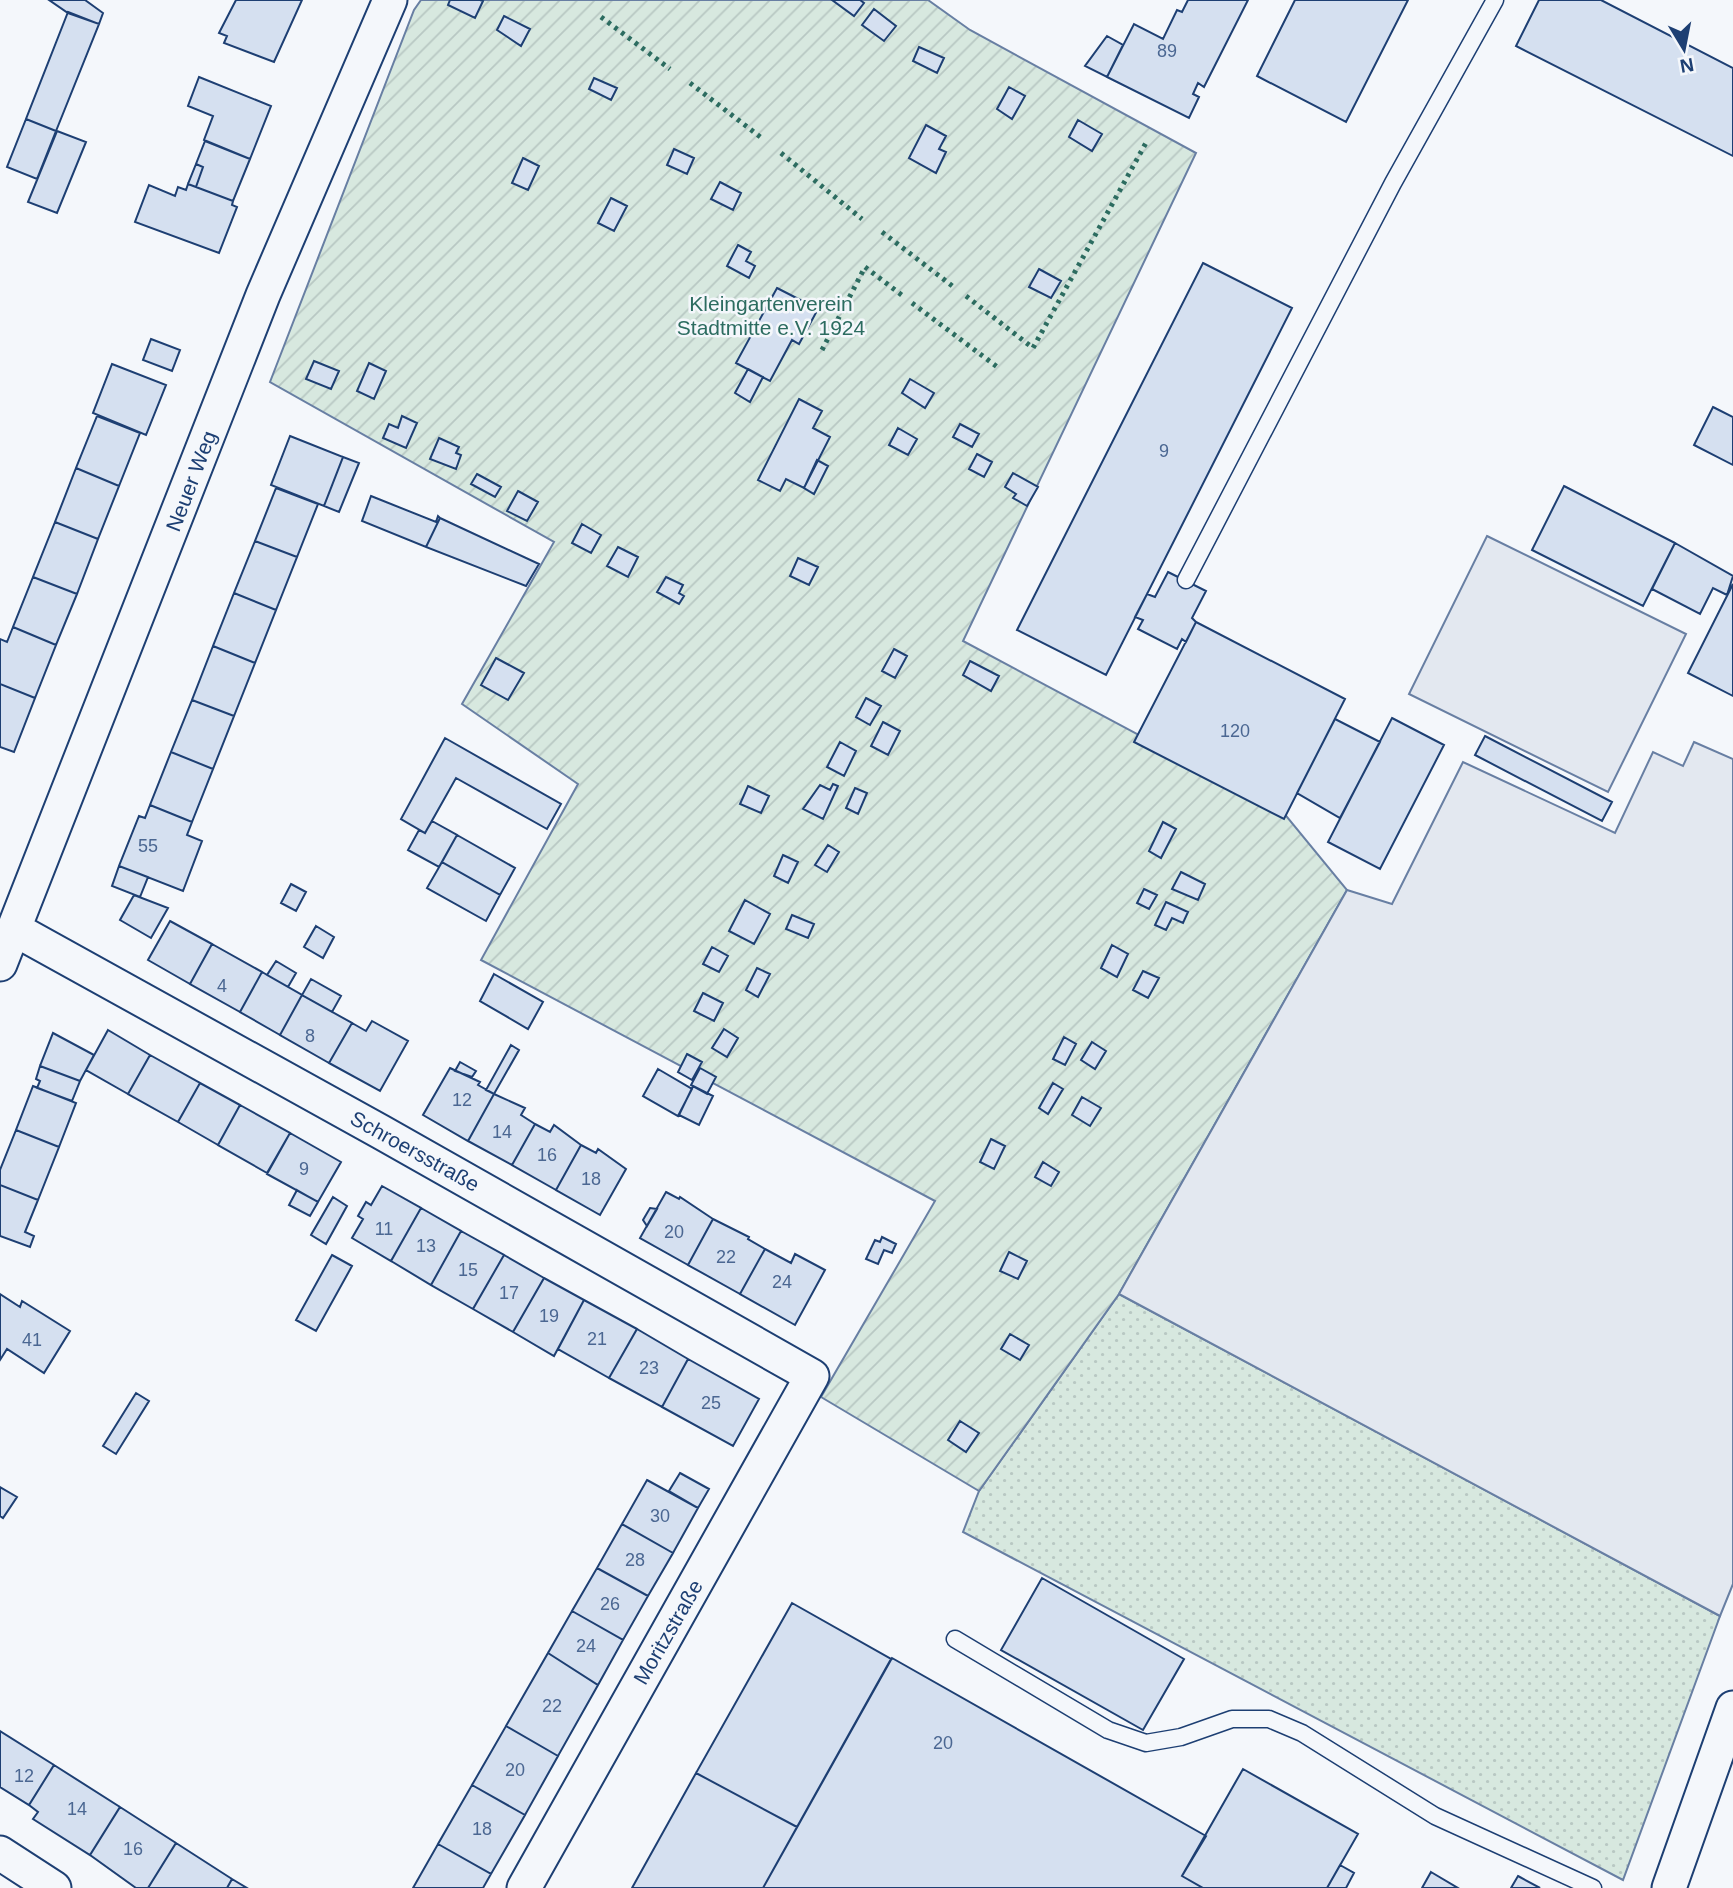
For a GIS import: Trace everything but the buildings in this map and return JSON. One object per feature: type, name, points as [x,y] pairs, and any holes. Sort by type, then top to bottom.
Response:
[{"type":"street","name":"Neuer Weg","points":[[0,964],[16,930],[263,295],[390,0]]},
{"type":"street","name":"Schroersstraße","points":[[16,930],[381,1132],[812,1376]]},
{"type":"street","name":"Moritzstraße","points":[[524,1888],[812,1376]]},
{"type":"street","points":[[1669,1888],[1733,1708]]},
{"type":"street","points":[[0,1853],[54,1888]]},
{"type":"lane","points":[[1186,580],[1393,183],[1495,0]]},
{"type":"lane","points":[[955,1639],[1108,1730],[1146,1743],[1181,1737],[1231,1718],[1269,1719],[1302,1733],[1435,1816],[1593,1888]]},
{"type":"green space","name":"Kleingartenverein Stadtmitte e.V. 1924","points":[[421,0],[928,0],[970,30],[1196,153],[963,641],[1283,812],[1347,890],[1119,1294],[979,1491],[821,1397],[935,1201],[481,960],[578,784],[462,704],[554,542],[270,382],[414,10]]},
{"type":"green space","points":[[1119,1294],[1720,1616],[1623,1880],[963,1532],[979,1491]]},
{"type":"shaded area","points":[[1487,536],[1686,634],[1608,792],[1409,694]]},
{"type":"shaded area","points":[[1694,742],[1733,759],[1733,1584],[1720,1616],[1119,1294],[1347,890],[1392,904],[1463,762],[1615,833],[1653,752],[1683,766]]},
{"type":"hedge","points":[[601,17],[670,69]]},
{"type":"hedge","points":[[690,83],[763,139]]},
{"type":"hedge","points":[[966,296],[1033,348],[1147,141]]},
{"type":"hedge","points":[[781,153],[862,219]]},
{"type":"hedge","points":[[882,232],[955,288]]},
{"type":"hedge","points":[[822,350],[865,267],[903,296]]},
{"type":"hedge","points":[[912,303],[1000,369]]}]
